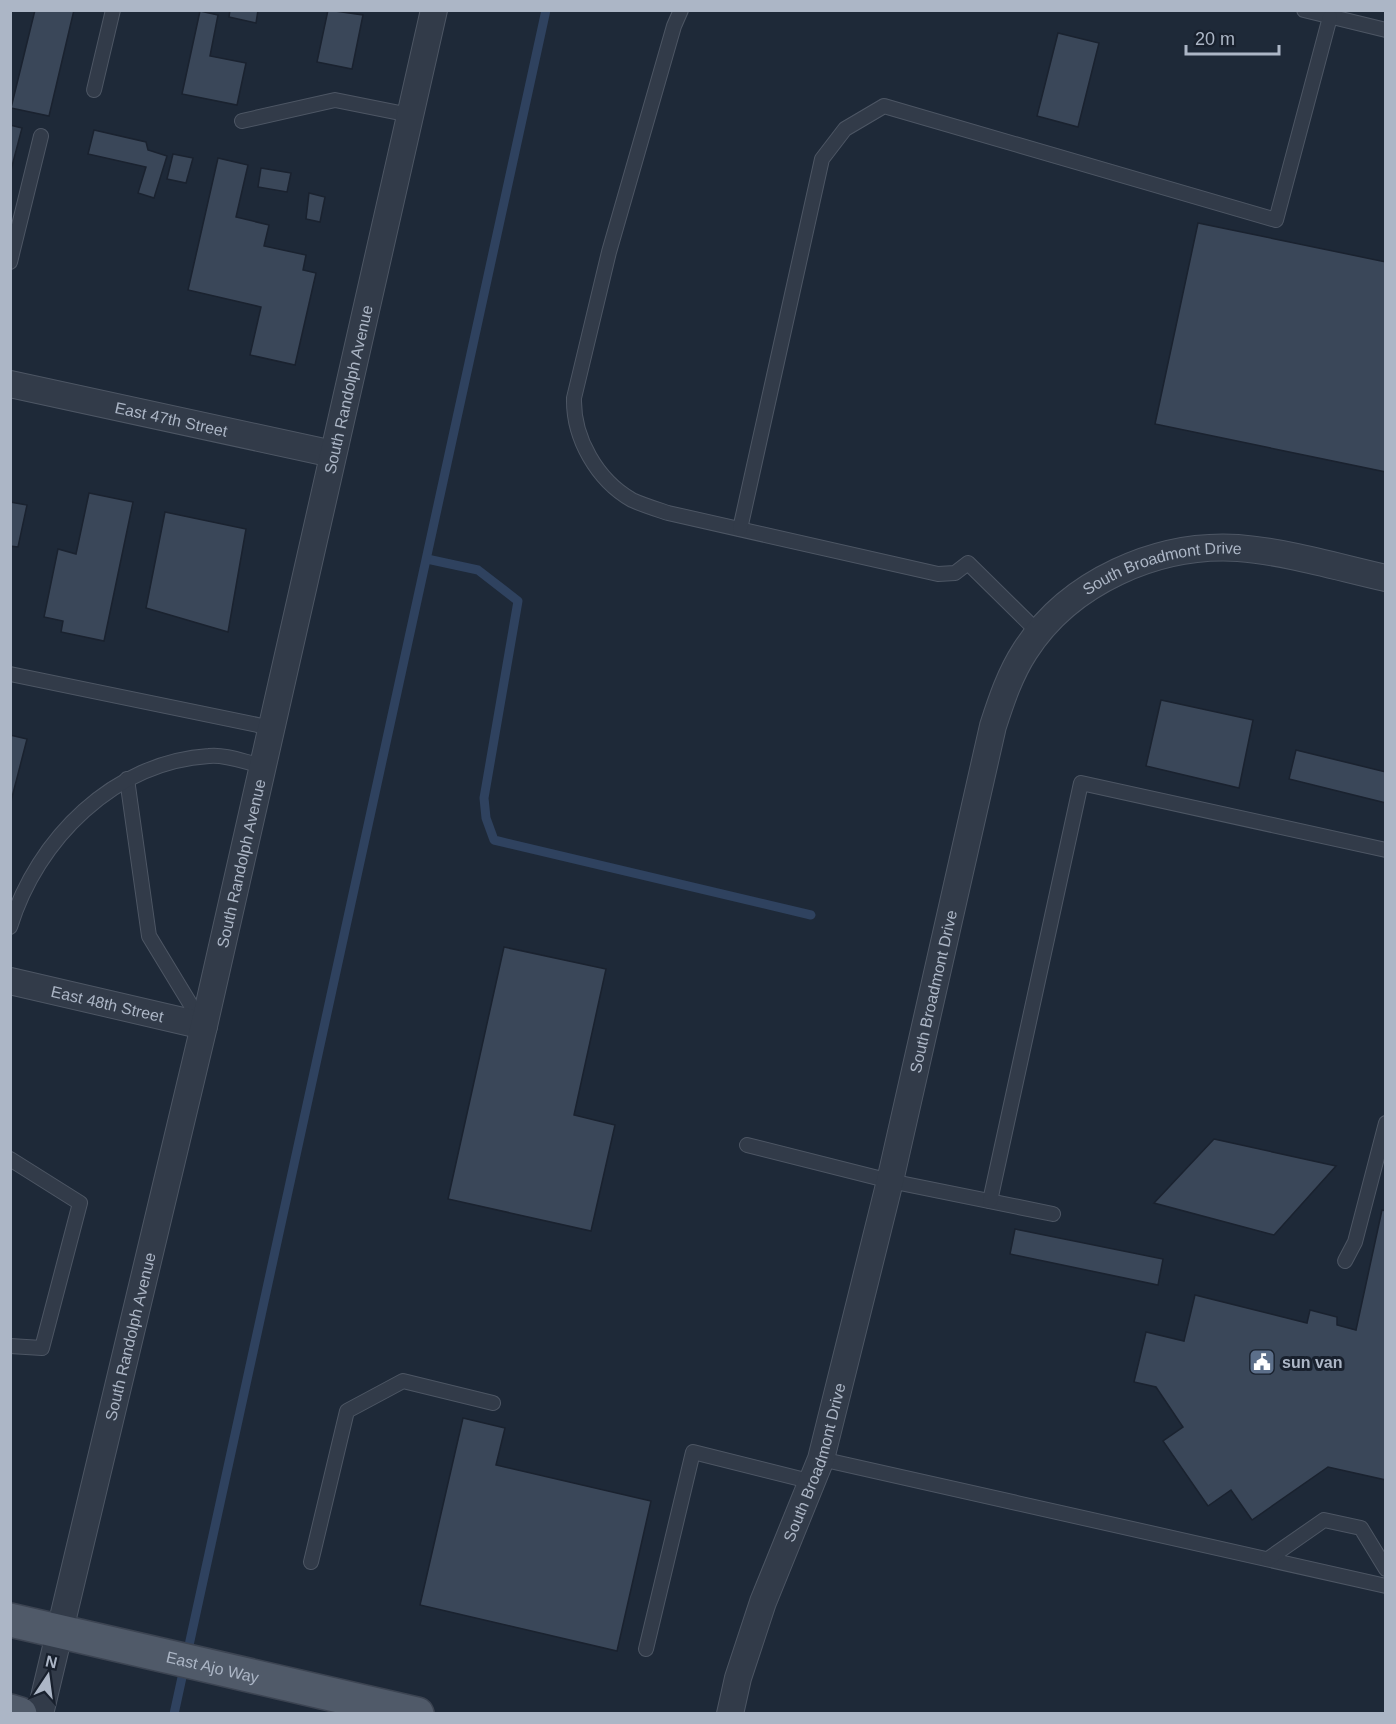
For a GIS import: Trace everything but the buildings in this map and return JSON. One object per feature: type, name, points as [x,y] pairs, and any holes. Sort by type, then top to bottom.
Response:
[{"type":"main road","name":"East Ajo Way","points":[[10,1620],[417,1713]]},
{"type":"main road","points":[[10,1711],[20,1713]]},
{"type":"street","name":"South Randolph Avenue","points":[[40,1713],[204,1026],[434,10]]},
{"type":"street","name":"East 47th Street","points":[[10,384],[333,454]]},
{"type":"street","name":"South Broadmont Drive","points":[[730,1713],[738,1678],[763,1602],[817,1471],[890,1180],[993,726],[1012,675],[1038,632],[1070,601],[1100,580],[1158,557],[1193,550],[1235,548],[1277,552],[1386,578]]},
{"type":"street","name":"East 48th Street","points":[[10,981],[204,1026]]},
{"type":"lane","points":[[94,90],[113,10]]},
{"type":"lane","points":[[681,10],[674,26],[609,252],[574,398],[573,417],[591,459],[607,480],[632,499],[668,513],[938,574],[955,573],[968,563],[1038,632]]},
{"type":"lane","points":[[1304,10],[1386,30]]},
{"type":"lane","points":[[740,529],[822,159],[845,129],[884,106],[1276,220],[1330,17]]},
{"type":"lane","points":[[242,121],[335,100],[411,115]]},
{"type":"lane","points":[[10,262],[41,135]]},
{"type":"lane","points":[[10,674],[272,728]]},
{"type":"lane","points":[[10,927],[16,908],[54,842],[94,800],[127,778],[170,763],[211,755],[263,766]]},
{"type":"lane","points":[[127,778],[149,936],[204,1026]]},
{"type":"lane","points":[[990,1201],[1081,783],[1386,850]]},
{"type":"lane","points":[[1346,1261],[1355,1242],[1386,1123]]},
{"type":"lane","points":[[747,1145],[890,1180],[1053,1214]]},
{"type":"lane","points":[[10,1159],[80,1203],[42,1348],[10,1346]]},
{"type":"lane","points":[[312,1562],[347,1412],[403,1381],[493,1403]]},
{"type":"lane","points":[[646,1649],[693,1452],[817,1471],[1268,1559],[1386,1586]]},
{"type":"lane","points":[[1268,1559],[1324,1520],[1361,1528],[1386,1569]]},
{"type":"waterway","points":[[174,1714],[546,10]]},
{"type":"waterway","points":[[427,559],[478,570],[518,601],[484,798],[486,818],[494,840],[811,915]]},
{"type":"place","name":"sun van","points":[[1262,1362]]}]
